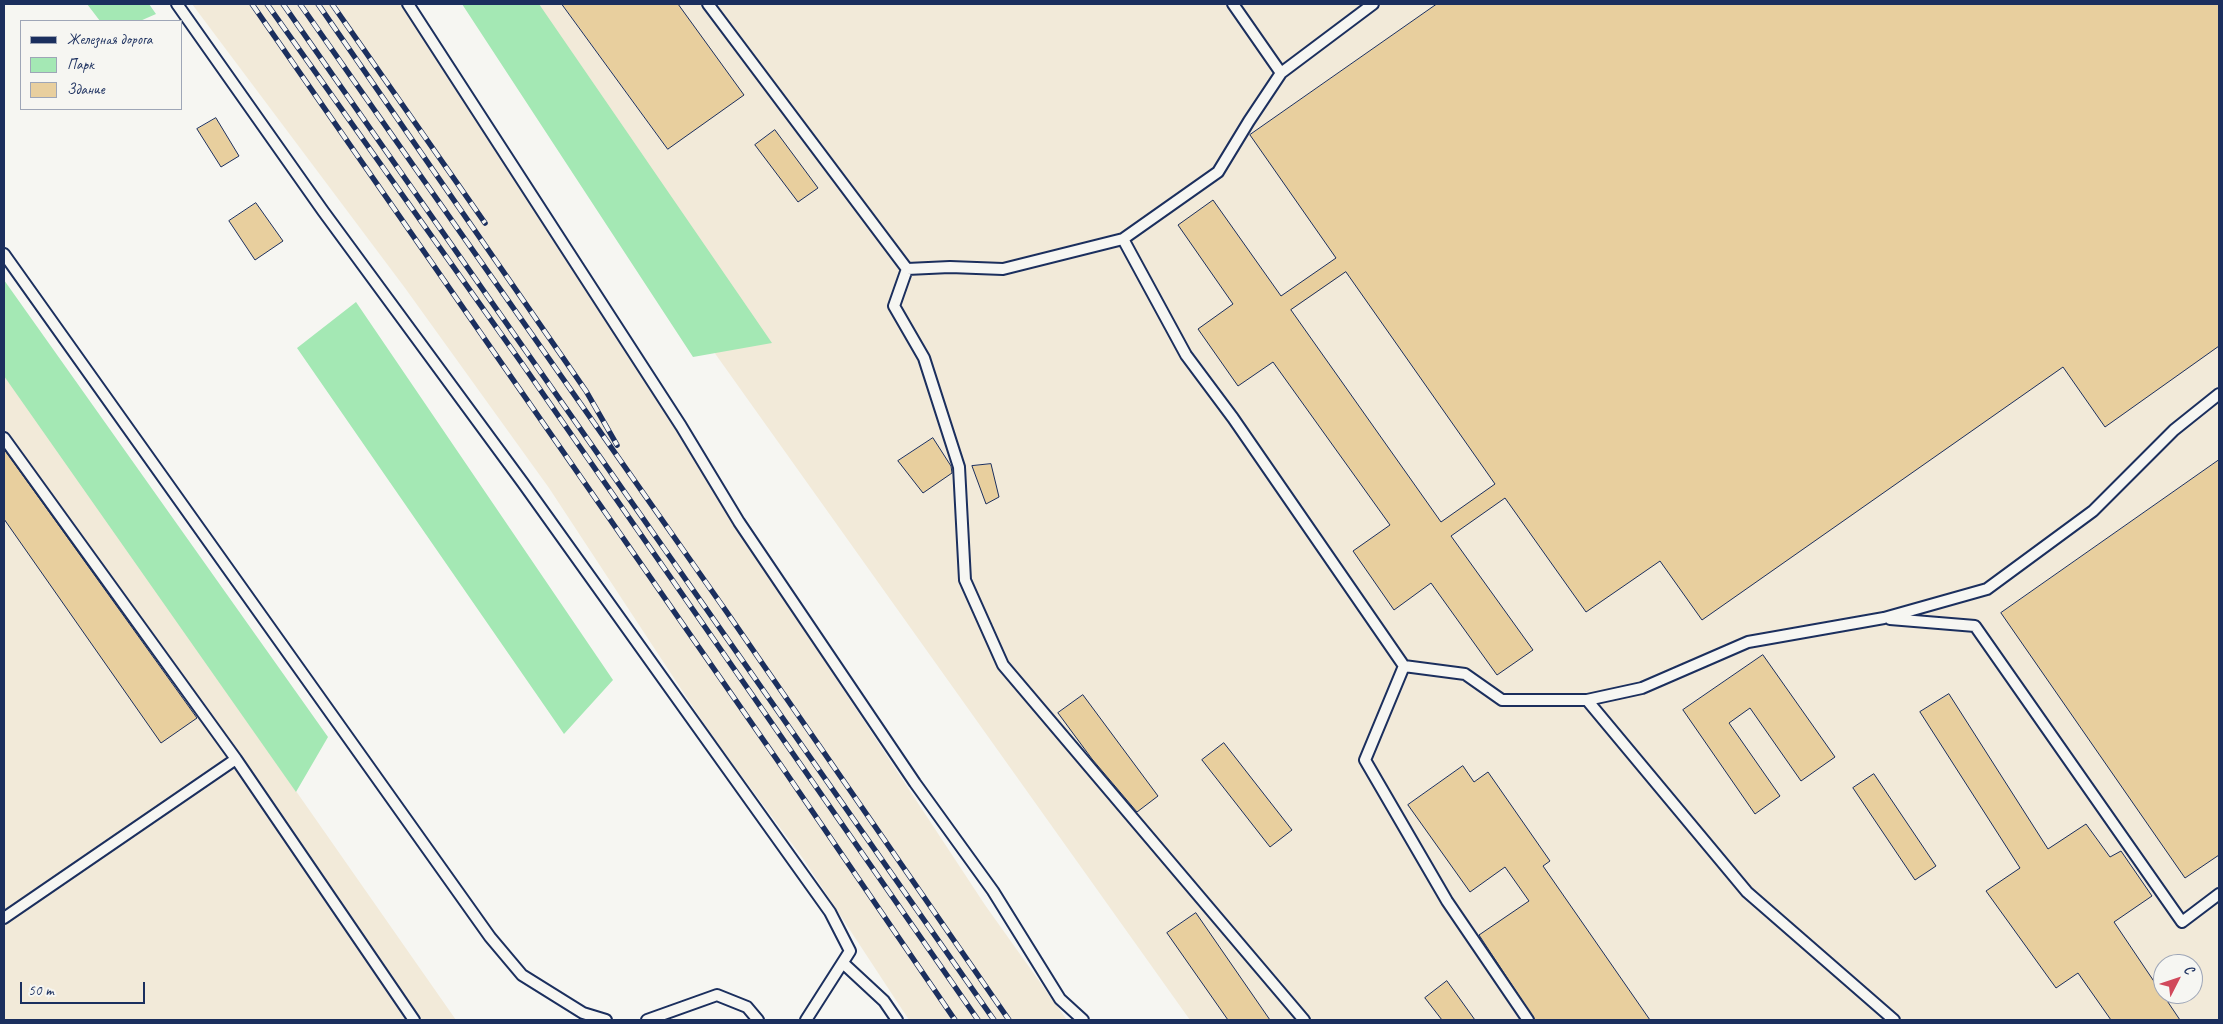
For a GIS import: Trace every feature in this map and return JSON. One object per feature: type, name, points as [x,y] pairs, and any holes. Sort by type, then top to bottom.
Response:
[{"type":"lane","points":[[177,4],[323,211],[529,491],[830,912],[850,951],[806,1020]]},
{"type":"lane","points":[[408,4],[681,426],[739,522],[915,783],[994,890],[1060,999],[1083,1020]]},
{"type":"lane","points":[[708,4],[907,269]]},
{"type":"lane","points":[[1233,4],[1281,73]]},
{"type":"lane","points":[[907,269],[950,267],[1003,269],[1122,239],[1218,172],[1248,121],[1281,73],[1373,4]]},
{"type":"lane","points":[[1122,239],[1186,355],[1238,426],[1404,666],[1465,674],[1502,700],[1587,700],[1642,688],[1748,642],[1884,618],[1987,589],[2093,511],[2174,430],[2219,394]]},
{"type":"lane","points":[[4,254],[490,936],[522,975],[583,1013],[606,1020]]},
{"type":"lane","points":[[907,269],[894,306],[924,358],[959,467],[965,580],[1002,665],[1304,1020]]},
{"type":"lane","points":[[4,438],[236,759],[414,1020]]},
{"type":"lane","points":[[1884,618],[1975,626],[2182,922],[2219,894]]},
{"type":"lane","points":[[1404,666],[1365,760],[1446,901],[1528,1020]]},
{"type":"lane","points":[[1587,700],[1747,892],[1894,1020]]},
{"type":"lane","points":[[4,918],[236,759]]},
{"type":"lane","points":[[843,963],[884,1001],[897,1020]]},
{"type":"lane","points":[[647,1020],[716,994],[747,1008],[758,1020]]},
{"type":"shaded area","points":[[192,4],[414,4],[743,537],[985,905],[1067,1020],[909,1020],[804,860],[712,736],[549,488],[405,288]]},
{"type":"shaded area","points":[[466,4],[2219,4],[2219,1020],[1190,1020]]},
{"type":"shaded area","points":[[4,375],[50,439],[456,1020],[4,1020]]},
{"type":"green space","points":[[87,4],[149,4],[156,14],[142,20],[99,20]]},
{"type":"green space","points":[[462,4],[539,4],[772,343],[693,357]]},
{"type":"green space","points":[[4,280],[328,737],[296,792],[4,376]]},
{"type":"green space","points":[[356,302],[613,680],[564,734],[297,348]]},
{"type":"building","points":[[562,4],[678,4],[744,95],[668,149]]},
{"type":"building","points":[[1437,4],[2219,4],[2219,346],[2105,427],[2063,367],[1702,620],[1660,561],[1586,612],[1505,498],[1451,536],[1533,650],[1497,675],[1431,583],[1394,610],[1353,551],[1390,525],[1273,362],[1238,386],[1198,329],[1233,304],[1178,225],[1213,200],[1281,296],[1336,258],[1250,135]],"holes":[[[1346,272],[1495,484],[1441,522],[1291,310]]]},
{"type":"building","points":[[216,118],[239,156],[221,167],[197,129]]},
{"type":"building","points":[[775,130],[818,188],[798,202],[755,145]]},
{"type":"building","points":[[256,203],[283,241],[255,260],[229,221]]},
{"type":"building","points":[[933,438],[951,466],[952,473],[923,493],[898,461]]},
{"type":"building","points":[[4,449],[197,718],[161,743],[4,519]]},
{"type":"building","points":[[2219,460],[2219,855],[2185,878],[2001,613]]},
{"type":"building","points":[[991,464],[999,497],[986,504],[972,466]]},
{"type":"building","points":[[1763,655],[1835,757],[1801,781],[1750,708],[1729,723],[1780,796],[1755,814],[1683,710]]},
{"type":"building","points":[[1949,694],[2048,849],[2086,824],[2110,857],[2121,851],[2152,896],[2114,922],[2153,980],[2153,1004],[2169,1004],[2180,1020],[2111,1020],[2078,973],[2056,988],[1986,891],[2020,868],[1920,712]]},
{"type":"building","points":[[1083,695],[1158,796],[1137,812],[1092,759],[1058,713]]},
{"type":"building","points":[[1224,743],[1292,830],[1270,847],[1202,760]]},
{"type":"building","points":[[1463,766],[1474,782],[1488,772],[1550,861],[1543,866],[1650,1020],[1535,1020],[1479,935],[1529,901],[1505,867],[1470,892],[1408,805]]},
{"type":"building","points":[[1874,774],[1936,866],[1915,880],[1853,788]]},
{"type":"building","points":[[1196,913],[1270,1020],[1228,1020],[1167,933]]},
{"type":"building","points":[[1447,981],[1475,1020],[1442,1020],[1425,998]]},
{"type":"railway","points":[[252,4],[780,764],[955,1020]]},
{"type":"railway","points":[[267,4],[523,365],[978,1020]]},
{"type":"railway","points":[[283,4],[994,1020]]},
{"type":"railway","points":[[300,4],[726,611],[1009,1020]]},
{"type":"railway","points":[[318,4],[586,391],[617,445]]},
{"type":"railway","points":[[332,4],[485,223]]}]
